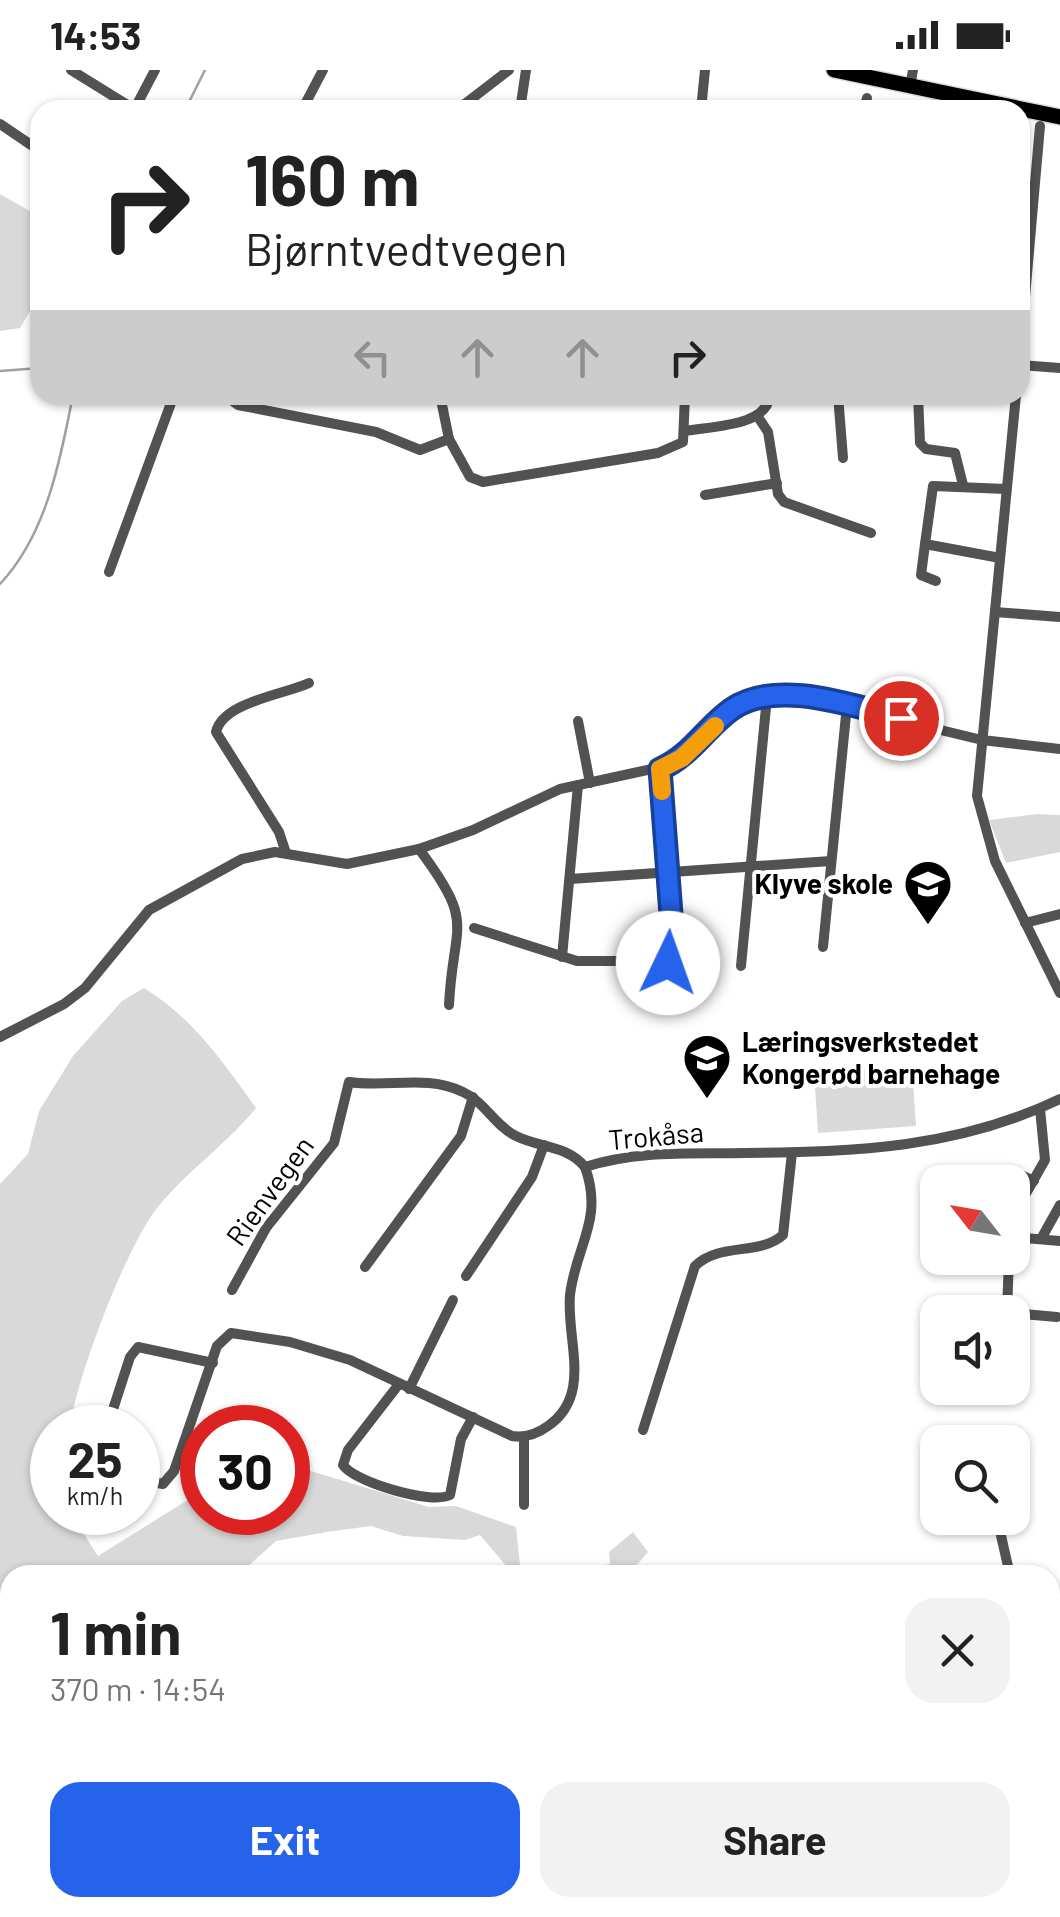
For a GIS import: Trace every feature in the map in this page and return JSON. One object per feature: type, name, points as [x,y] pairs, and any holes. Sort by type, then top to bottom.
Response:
[{"type":"highway","points":[[834,70],[975,100]]},
{"type":"highway","points":[[1030,111],[1060,117]]},
{"type":"street","points":[[71,70],[118,100]]},
{"type":"street","points":[[139,100],[155,70]]},
{"type":"street","points":[[307,100],[323,70]]},
{"type":"street","points":[[470,100],[509,70]]},
{"type":"street","points":[[522,100],[526,70]]},
{"type":"street","points":[[702,100],[704,70]]},
{"type":"street","points":[[910,87],[913,70]]},
{"type":"street","points":[[0,124],[30,145]]},
{"type":"street","points":[[1030,240],[1040,126]]},
{"type":"street","points":[[1030,366],[1060,368]]},
{"type":"street","points":[[110,572],[170,405]]},
{"type":"street","points":[[241,405],[376,432],[420,450],[449,440]]},
{"type":"street","points":[[256,405],[258,409]]},
{"type":"street","points":[[442,405],[449,440],[470,477],[483,482],[658,453],[684,442],[685,405]]},
{"type":"street","points":[[686,431],[758,417],[766,405]]},
{"type":"street","points":[[839,405],[842,458]]},
{"type":"street","points":[[919,405],[922,446],[955,453],[964,485]]},
{"type":"street","points":[[1015,405],[977,779],[980,816],[994,861],[1060,993]]},
{"type":"street","points":[[758,417],[768,432],[780,498],[789,505],[871,533]]},
{"type":"street","points":[[705,495],[776,484]]},
{"type":"street","points":[[936,581],[922,575],[931,488],[937,484],[1006,490]]},
{"type":"street","points":[[925,544],[1000,558]]},
{"type":"street","points":[[995,612],[1060,618]]},
{"type":"street","points":[[286,853],[279,832],[216,732],[219,721],[234,710],[309,683]]},
{"type":"street","points":[[0,1036],[64,1004],[85,988],[136,920],[149,910],[242,860],[286,853],[347,864],[419,849],[472,830],[549,792],[660,769],[682,758],[730,710],[767,697],[847,705],[982,740],[1060,749]]},
{"type":"street","points":[[741,966],[767,697]]},
{"type":"street","points":[[824,947],[847,705]]},
{"type":"street","points":[[562,957],[584,784],[578,720]]},
{"type":"street","points":[[474,928],[588,962],[671,961],[660,769]]},
{"type":"street","points":[[419,849],[452,894],[458,915],[459,941],[449,1006]]},
{"type":"street","points":[[570,878],[831,861]]},
{"type":"street","points":[[1025,923],[1060,914]]},
{"type":"street","name":"Rienvegen","points":[[232,1290],[266,1228],[334,1144],[349,1082],[424,1082],[473,1097],[507,1130],[569,1154],[585,1167]]},
{"type":"street","points":[[365,1267],[461,1136],[473,1097]]},
{"type":"street","name":"Trokåsa","points":[[524,1438],[559,1417],[575,1388],[571,1292],[594,1202],[585,1167],[637,1154],[912,1147],[985,1130],[1060,1099]]},
{"type":"street","points":[[1030,1188],[1047,1146],[1040,1109]]},
{"type":"street","points":[[466,1276],[522,1195],[544,1145]]},
{"type":"street","points":[[643,1430],[695,1266],[713,1253],[770,1242],[783,1234],[789,1213],[792,1153]]},
{"type":"street","points":[[1030,1179],[1034,1181]]},
{"type":"street","points":[[1040,1239],[1060,1206]]},
{"type":"street","points":[[1030,1239],[1060,1241]]},
{"type":"street","points":[[453,1300],[404,1386],[348,1450],[344,1465],[352,1475],[422,1497],[444,1499],[450,1495],[461,1439],[473,1417]]},
{"type":"street","points":[[1030,1315],[1057,1317]]},
{"type":"street","points":[[160,1484],[174,1471],[224,1336],[242,1333],[325,1351],[473,1417],[502,1434],[524,1438],[524,1505]]},
{"type":"street","points":[[115,1405],[130,1358],[138,1346],[212,1363]]},
{"type":"street","points":[[1001,1535],[1008,1565]]},
{"type":"shaded area","points":[[0,194],[30,211],[30,311],[20,328],[0,331]]},
{"type":"shaded area","points":[[1060,815],[1060,852],[1006,863],[989,820]]},
{"type":"shaded area","points":[[144,988],[192,1027],[256,1108],[169,1194],[146,1225],[118,1280],[74,1405],[30,1405],[30,1535],[84,1535],[98,1556],[132,1535],[160,1535],[160,1517],[180,1505],[180,1535],[310,1535],[276,1541],[249,1565],[0,1565],[0,1184],[28,1154],[39,1111],[73,1056],[122,1001]]},
{"type":"shaded area","points":[[912,1066],[916,1126],[818,1133],[814,1073]]},
{"type":"shaded area","points":[[310,1471],[429,1507],[456,1506],[516,1527],[520,1565],[506,1565],[480,1535],[465,1540],[403,1536],[371,1526],[310,1535]]},
{"type":"shaded area","points":[[633,1532],[648,1552],[637,1565],[605,1565],[610,1564],[609,1552]]},
{"type":"waterway","points":[[190,100],[205,70]]},
{"type":"waterway","points":[[0,371],[30,369]]},
{"type":"waterway","points":[[0,584],[29,543],[40,519],[57,470],[71,405]]},
{"type":"slow traffic","points":[[662,791],[660,769],[682,758],[715,726]]},
{"type":"place","name":"Klyve skole","points":[[928,926]]},
{"type":"place","name":"Læringsverkstedet Kongerød barnehage","points":[[707,1100]]},
{"type":"route","points":[[668,963],[674,954],[660,769],[682,758],[730,710],[755,699],[812,699],[901,718]]}]
